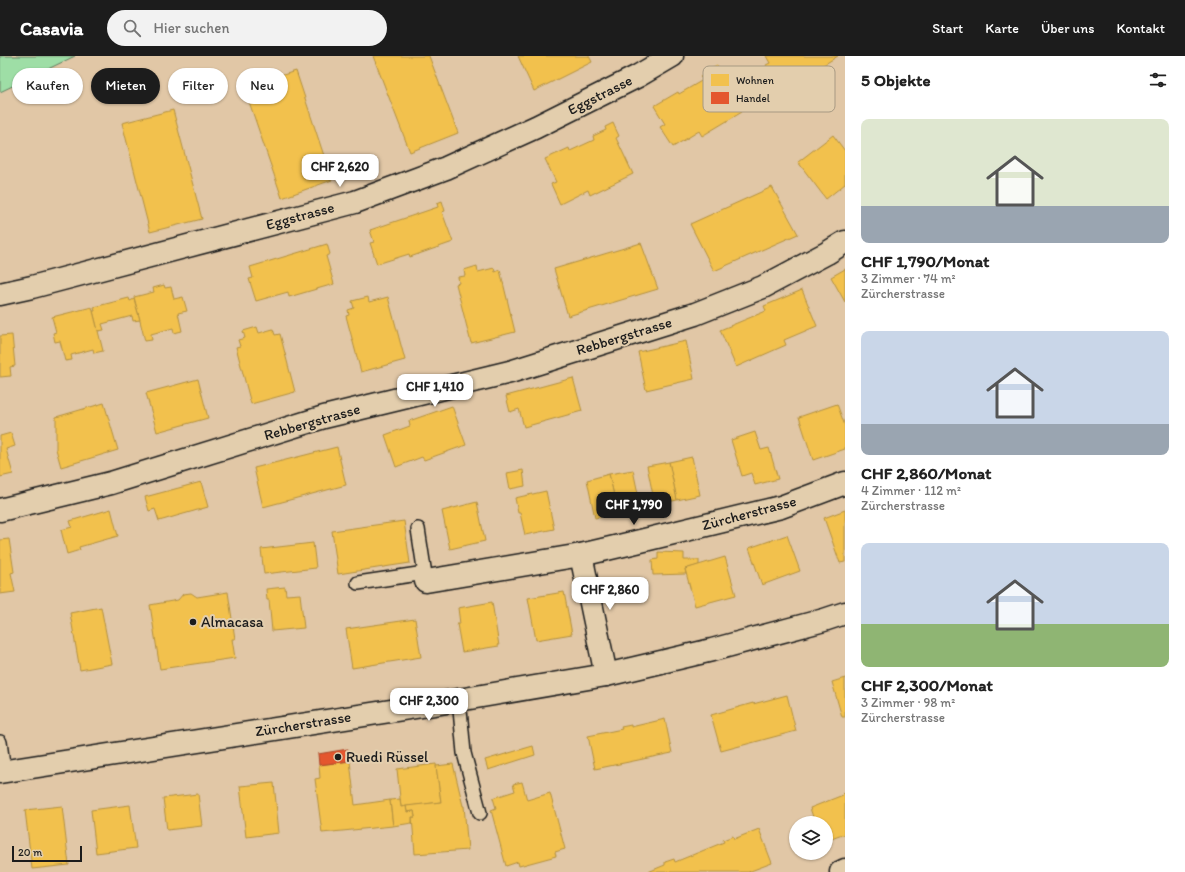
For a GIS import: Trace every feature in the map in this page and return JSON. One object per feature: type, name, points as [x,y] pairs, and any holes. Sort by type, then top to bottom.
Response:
[{"type":"street","name":"Eggstrasse","points":[[0,294],[32,287],[355,202],[446,168],[536,127],[638,76],[672,56]]},
{"type":"street","name":"Rebbergstrasse","points":[[0,510],[111,483],[324,417],[510,372],[695,314],[763,287],[845,242]]},
{"type":"street","name":"Zürcherstrasse","points":[[426,577],[581,555],[781,507],[845,483]]},
{"type":"street","points":[[581,555],[606,675]]},
{"type":"street","name":"Zürcherstrasse","points":[[2,772],[606,675],[712,650],[845,613]]},
{"type":"street","points":[[841,872],[845,870]]},
{"type":"lane","points":[[358,583],[426,577],[418,529]]},
{"type":"lane","points":[[459,699],[464,754],[480,813]]},
{"type":"lane","points":[[0,742],[2,772]]},
{"type":"green space","points":[[0,56],[75,56],[50,68],[12,68],[12,86],[0,92]]},
{"type":"building: Wohnen","points":[[373,56],[429,56],[458,133],[410,152]]},
{"type":"building: Wohnen","points":[[518,56],[589,56],[592,62],[534,91]]},
{"type":"building: Wohnen","points":[[766,56],[838,56],[822,66],[767,66],[770,63]]},
{"type":"building: Wohnen","points":[[296,71],[332,180],[282,198],[250,104],[288,104],[288,73]]},
{"type":"building: Wohnen","points":[[703,80],[703,112],[742,112],[702,136],[699,131],[673,147],[660,127],[665,124],[654,106],[678,92],[679,94]]},
{"type":"building: Wohnen","points":[[173,110],[202,219],[150,232],[122,123]]},
{"type":"building: Wohnen","points":[[613,123],[619,136],[616,138],[633,174],[590,195],[588,190],[560,204],[551,184],[556,182],[545,159],[569,148],[570,151],[594,140],[593,136],[606,130],[605,127]]},
{"type":"building: Wohnen","points":[[833,135],[845,151],[845,184],[826,199],[798,162]]},
{"type":"building: Wohnen","points":[[772,187],[798,234],[714,271],[690,224]]},
{"type":"building: Wohnen","points":[[442,201],[445,211],[442,212],[453,242],[410,257],[409,254],[377,264],[370,243],[374,242],[370,230],[438,207],[437,203]]},
{"type":"building: Wohnen","points":[[641,243],[658,289],[568,316],[554,269]]},
{"type":"building: Wohnen","points":[[327,244],[330,254],[326,256],[334,284],[289,297],[288,292],[256,301],[249,279],[253,278],[250,267]]},
{"type":"building: Wohnen","points":[[477,266],[478,272],[494,268],[495,272],[500,270],[515,332],[471,343],[456,284],[459,283],[458,277],[465,276],[464,270]]},
{"type":"building: Wohnen","points":[[845,269],[845,302],[831,277]]},
{"type":"building: Wohnen","points":[[164,285],[165,288],[171,287],[174,299],[183,297],[187,311],[178,313],[182,331],[174,333],[173,328],[151,334],[152,340],[145,341],[134,297],[154,292],[153,288]]},
{"type":"building: Wohnen","points":[[802,290],[817,326],[784,340],[786,345],[736,367],[720,330],[766,311],[764,306]]},
{"type":"building: Wohnen","points":[[368,297],[369,302],[388,297],[405,360],[361,372],[346,316],[349,315],[348,310],[354,308],[352,301]]},
{"type":"building: Wohnen","points":[[129,298],[130,301],[134,299],[140,320],[133,321],[132,316],[102,324],[104,330],[98,331],[93,311],[95,311],[94,307]]},
{"type":"building: Wohnen","points":[[92,307],[103,351],[94,353],[93,349],[71,355],[72,360],[65,361],[60,341],[55,342],[53,333],[56,332],[52,317]]},
{"type":"building: Wohnen","points":[[257,327],[259,333],[273,329],[275,335],[280,334],[295,392],[251,404],[236,347],[240,346],[238,340],[245,338],[243,331]]},
{"type":"building: Wohnen","points":[[12,335],[15,366],[10,367],[11,376],[0,377],[0,336]]},
{"type":"building: Wohnen","points":[[686,341],[694,379],[646,390],[638,352]]},
{"type":"building: Wohnen","points":[[573,378],[582,411],[524,427],[519,409],[510,412],[506,396]]},
{"type":"building: Wohnen","points":[[198,379],[208,418],[157,432],[146,393]]},
{"type":"building: Wohnen","points":[[104,403],[118,450],[61,467],[56,449],[56,417]]},
{"type":"building: Wohnen","points":[[837,404],[845,426],[845,449],[813,460],[799,417]]},
{"type":"building: Wohnen","points":[[452,406],[466,445],[424,460],[422,457],[396,467],[385,435],[410,426],[409,421]]},
{"type":"building: Wohnen","points":[[755,432],[761,450],[769,448],[778,479],[755,485],[751,473],[742,476],[731,440]]},
{"type":"building: Wohnen","points":[[11,433],[15,446],[6,449],[13,474],[0,477],[0,436]]},
{"type":"building: Wohnen","points":[[337,447],[346,485],[263,507],[254,468]]},
{"type":"building: Wohnen","points":[[692,457],[700,495],[677,500],[669,462]]},
{"type":"building: Wohnen","points":[[669,462],[677,500],[655,505],[647,466]]},
{"type":"building: Wohnen","points":[[523,470],[525,486],[510,489],[507,473]]},
{"type":"building: Wohnen","points":[[633,470],[641,508],[618,513],[609,474]]},
{"type":"building: Wohnen","points":[[609,474],[618,513],[595,518],[587,480]]},
{"type":"building: Wohnen","points":[[201,482],[208,507],[159,521],[155,509],[149,511],[145,497]]},
{"type":"building: Wohnen","points":[[546,491],[554,529],[525,535],[515,498]]},
{"type":"building: Wohnen","points":[[477,502],[485,541],[450,549],[442,511]]},
{"type":"building: Wohnen","points":[[111,509],[118,536],[79,547],[80,550],[67,554],[61,530],[72,527],[70,521]]},
{"type":"building: Wohnen","points":[[845,510],[845,562],[840,563],[824,518]]},
{"type":"building: Wohnen","points":[[404,521],[410,563],[338,574],[332,531]]},
{"type":"building: Wohnen","points":[[787,535],[800,571],[762,585],[749,548]]},
{"type":"building: Wohnen","points":[[9,539],[14,572],[11,573],[15,592],[0,594],[0,540]]},
{"type":"building: Wohnen","points":[[313,543],[316,568],[264,574],[261,549]]},
{"type":"building: Wohnen","points":[[658,552],[684,553],[684,560],[699,560],[699,565],[685,569],[686,574],[653,575],[652,560],[658,559]]},
{"type":"building: Wohnen","points":[[725,557],[736,595],[695,606],[685,569]]},
{"type":"building: Wohnen","points":[[285,587],[286,595],[300,594],[304,628],[272,631],[269,600],[267,600],[266,589]]},
{"type":"building: Wohnen","name":"Almacasa","points":[[228,592],[235,639],[232,639],[235,658],[160,669],[150,605],[178,600],[183,594],[191,593],[197,597]]},
{"type":"building: Wohnen","points":[[564,592],[572,634],[536,640],[528,598]]},
{"type":"building: Wohnen","points":[[492,602],[499,646],[462,652],[457,624],[460,624],[458,608]]},
{"type":"building: Wohnen","points":[[101,607],[112,664],[80,670],[70,613]]},
{"type":"building: Wohnen","points":[[415,619],[421,657],[352,668],[346,629]]},
{"type":"building: Wohnen","points":[[845,678],[845,717],[842,717],[832,682]]},
{"type":"building: Wohnen","points":[[787,695],[796,731],[721,751],[711,715]]},
{"type":"building: Wohnen","points":[[665,719],[672,753],[595,769],[588,736],[622,729],[621,727],[631,725],[631,727]]},
{"type":"building: Wohnen","points":[[533,746],[535,755],[488,770],[485,760]]},
{"type":"building: Wohnen","points":[[350,761],[355,805],[390,800],[393,826],[322,833],[315,779],[320,778],[319,765]]},
{"type":"building: Wohnen","points":[[436,764],[441,802],[401,807],[397,769]]},
{"type":"building: Wohnen","points":[[453,764],[464,806],[468,850],[415,854],[412,817],[415,817],[414,811],[407,812],[406,806],[441,802],[436,766]]},
{"type":"building: Wohnen","points":[[522,782],[527,800],[550,793],[565,849],[555,852],[556,856],[519,866],[518,862],[506,866],[491,810],[496,808],[493,798],[515,791],[513,784]]},
{"type":"building: Wohnen","points":[[274,783],[279,833],[246,837],[240,786]]},
{"type":"building: Wohnen","points":[[845,793],[845,834],[833,838],[833,816],[813,816],[810,808],[843,795],[842,794]]},
{"type":"building: Wohnen","points":[[198,794],[202,826],[167,830],[163,798]]},
{"type":"building: Wohnen","points":[[400,799],[401,807],[406,806],[407,812],[414,811],[415,817],[412,817],[412,823],[393,826],[390,800]]},
{"type":"building: Wohnen","points":[[130,805],[136,848],[96,853],[91,810]]},
{"type":"building: Wohnen","points":[[62,806],[69,865],[32,869],[25,810]]},
{"type":"building: Wohnen","points":[[759,829],[772,863],[748,872],[648,872],[665,865],[665,862],[674,859],[675,862],[724,842],[723,840],[733,836],[734,839]]},
{"type":"building: Handel","points":[[348,749],[350,761],[319,765],[318,754]]},
{"type":"place","name":"Almacasa","points":[[193,622]]},
{"type":"place","name":"Ruedi Rüssel","points":[[338,757]]}]
